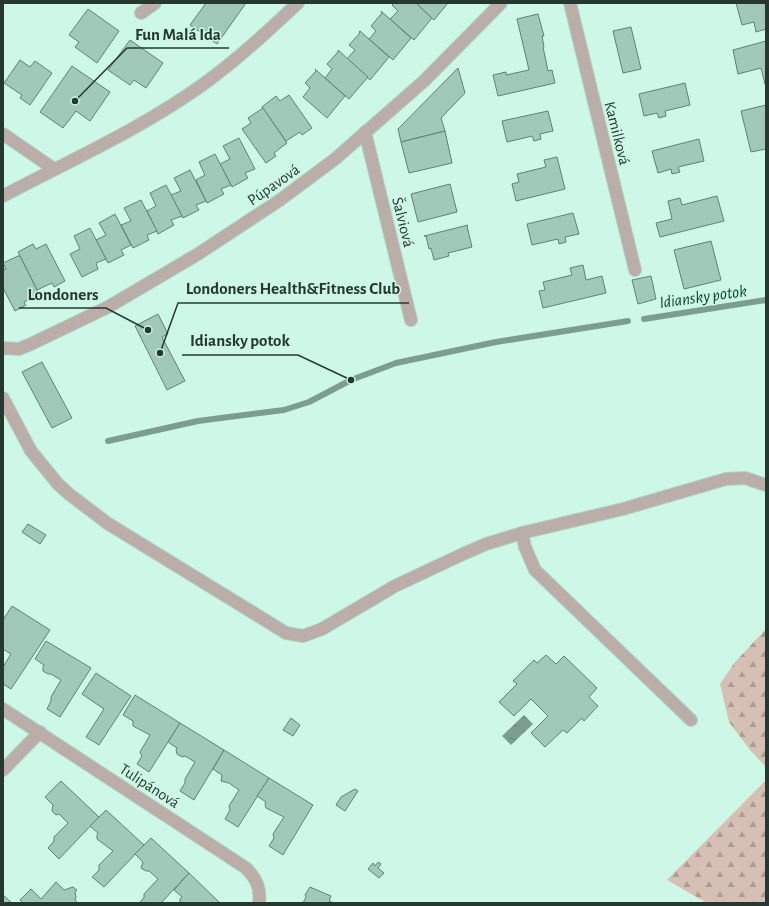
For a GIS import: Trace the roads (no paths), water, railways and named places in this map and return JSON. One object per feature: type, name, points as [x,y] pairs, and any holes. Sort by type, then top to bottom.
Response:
[{"type":"street","points":[[141,13],[155,3]]},
{"type":"street","points":[[3,196],[147,121],[240,57],[297,3]]},
{"type":"street","name":"Púpavová","points":[[3,348],[19,349],[108,306],[198,254],[280,200],[335,159],[424,80],[501,3]]},
{"type":"street","name":"Kamilková","points":[[570,3],[634,270]]},
{"type":"street","name":"Šalviová","points":[[365,132],[411,320]]},
{"type":"street","points":[[3,134],[54,169]]},
{"type":"street","points":[[3,398],[31,451],[44,468],[69,494],[107,523],[280,630],[286,633],[303,636],[322,629],[396,586],[486,544],[522,533],[623,509],[726,479],[745,478],[766,485]]},
{"type":"street","points":[[522,533],[525,547],[535,570],[691,720]]},
{"type":"street","name":"Tulipánová","points":[[3,709],[246,868],[253,875],[257,883],[260,892],[259,903]]},
{"type":"street","points":[[3,770],[40,732]]},
{"type":"water","points":[[524,715],[533,724],[511,745],[502,736]]},
{"type":"waterway","name":"Idiansky potok","points":[[644,319],[766,300]]},
{"type":"waterway","name":"Idiansky potok","points":[[108,441],[198,421],[284,410],[309,402],[351,380],[396,363],[496,342],[628,321]]},
{"type":"place","name":"Fun Malá Ida","points":[[75,101]]},
{"type":"place","name":"Londoners","points":[[148,330]]},
{"type":"place","name":"Londoners Health&Fitness Club","points":[[160,353]]},
{"type":"place","name":"Idiansky potok","points":[[351,380]]}]
